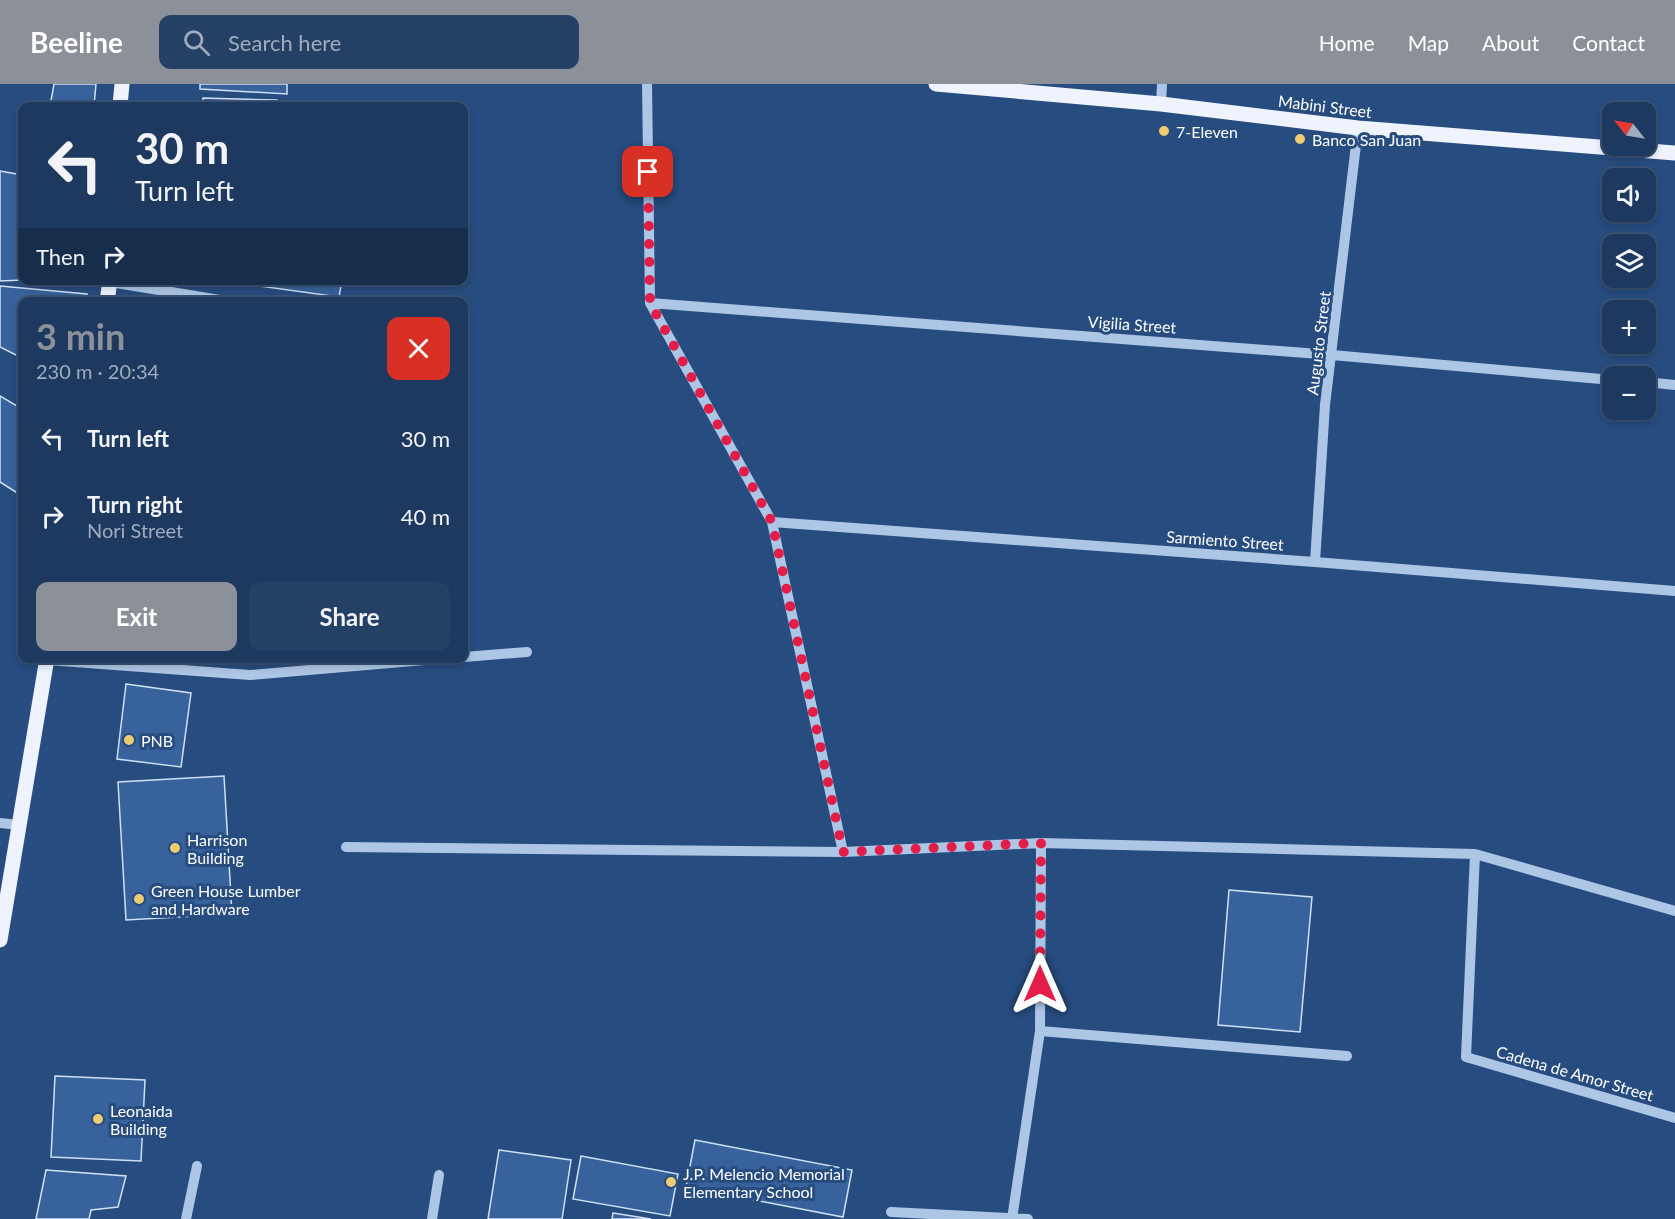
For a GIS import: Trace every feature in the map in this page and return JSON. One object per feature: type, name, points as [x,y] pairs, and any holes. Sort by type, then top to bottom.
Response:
[{"type":"main road","points":[[120,102],[122,84]]},
{"type":"main road","name":"Mabini Street","points":[[936,84],[1161,104],[1358,128],[1675,153]]},
{"type":"main road","points":[[0,940],[46,663]]},
{"type":"street","points":[[647,84],[650,303],[772,522],[843,852]]},
{"type":"street","points":[[1161,104],[1162,84]]},
{"type":"street","name":"Augusto Street","points":[[1315,562],[1325,405],[1358,128]]},
{"type":"street","points":[[133,285],[203,297]]},
{"type":"street","name":"Vigilia Street","points":[[650,303],[1332,355],[1602,379]]},
{"type":"street","points":[[1656,383],[1675,385]]},
{"type":"street","name":"Sarmiento Street","points":[[772,522],[1675,591]]},
{"type":"street","points":[[468,657],[527,652]]},
{"type":"street","points":[[98,663],[250,675],[390,663]]},
{"type":"street","points":[[0,823],[19,825]]},
{"type":"street","points":[[1012,1218],[1040,1031],[1041,843]]},
{"type":"street","points":[[346,847],[843,852],[1041,843],[1475,854],[1675,911]]},
{"type":"street","name":"Cadena de Amor Street","points":[[1475,854],[1466,1057],[1675,1118]]},
{"type":"street","points":[[1040,1031],[1347,1056]]},
{"type":"street","points":[[186,1219],[197,1166]]},
{"type":"street","points":[[432,1219],[439,1175]]},
{"type":"street","points":[[891,1212],[1028,1219]]},
{"type":"building","points":[[54,84],[96,84],[94,102],[51,102]]},
{"type":"building","points":[[200,84],[287,84],[287,94],[200,89]]},
{"type":"building","points":[[203,98],[277,100],[277,102],[203,102]]},
{"type":"building","points":[[0,171],[18,174],[18,280],[0,281]]},
{"type":"building","points":[[253,285],[341,285],[339,297]]},
{"type":"building","points":[[0,286],[87,294],[87,297],[18,297],[18,356],[0,347]]},
{"type":"building","points":[[0,396],[18,407],[18,493],[0,482]]},
{"type":"building","points":[[126,684],[191,693],[181,767],[117,759]]},
{"type":"building","name":"Harrison Building","points":[[224,776],[232,914],[126,920],[118,782]]},
{"type":"building","points":[[1229,890],[1312,897],[1300,1032],[1218,1025]]},
{"type":"building","name":"Leonaida Building","points":[[55,1076],[145,1080],[141,1161],[51,1157]]},
{"type":"building","points":[[695,1140],[852,1170],[843,1217],[686,1187]]},
{"type":"building","points":[[499,1150],[571,1160],[562,1219],[488,1219]]},
{"type":"building","points":[[581,1156],[678,1174],[670,1216],[573,1199]]},
{"type":"building","points":[[46,1170],[126,1176],[118,1207],[91,1210],[89,1219],[36,1219]]},
{"type":"building","points":[[613,1213],[651,1219],[612,1219]]},
{"type":"place","name":"7-Eleven","points":[[1164,131]]},
{"type":"place","name":"Banco San Juan","points":[[1300,139]]},
{"type":"place","name":"PNB","points":[[129,740]]},
{"type":"place","name":"Harrison Building","points":[[175,848]]},
{"type":"place","name":"Green House Lumber and Hardware","points":[[139,899]]},
{"type":"place","name":"Leonaida Building","points":[[98,1119]]},
{"type":"place","name":"J.P. Melencio Memorial Elementary School","points":[[671,1182]]},
{"type":"route","points":[[648,172],[650,303],[772,522],[843,852],[1041,843],[1040,984]]}]
